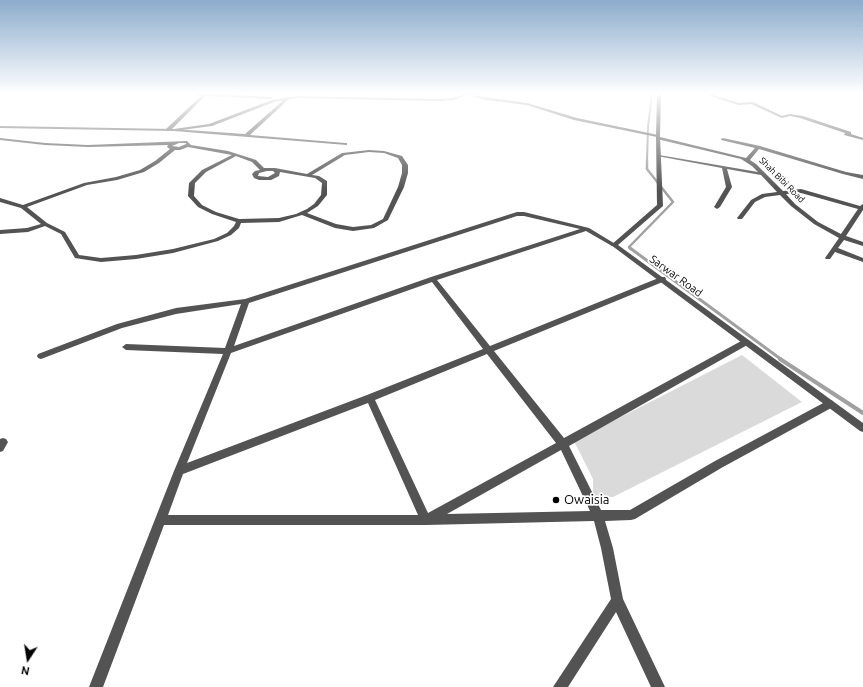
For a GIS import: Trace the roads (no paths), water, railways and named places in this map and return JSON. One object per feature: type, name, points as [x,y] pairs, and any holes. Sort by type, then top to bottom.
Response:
[{"type":"street","points":[[168,130],[172,126]]},
{"type":"street","points":[[174,130],[198,126]]},
{"type":"street","points":[[247,135],[257,126]]},
{"type":"street","name":"Shah Bibi Road","points":[[608,126],[743,158],[762,174],[792,205],[816,223],[842,237],[863,244]]},
{"type":"street","points":[[614,245],[660,206],[658,126]]},
{"type":"street","points":[[828,126],[863,139]]},
{"type":"street","points":[[0,127],[174,130],[345,144]]},
{"type":"street","points":[[22,207],[86,184],[142,171],[158,162],[172,146],[184,141],[197,132]]},
{"type":"street","points":[[0,142],[0,139],[82,146],[172,146],[183,148],[188,146],[228,152],[254,161],[263,170]]},
{"type":"street","points":[[723,139],[758,147],[845,174],[863,177]]},
{"type":"street","points":[[184,141],[189,143],[188,146]]},
{"type":"street","points":[[747,160],[758,147]]},
{"type":"street","points":[[302,213],[334,226],[353,229],[372,227],[385,220],[401,188],[405,173],[405,165],[400,157],[384,152],[362,151],[344,154],[309,174]]},
{"type":"street","points":[[236,155],[204,171],[192,183],[191,196],[200,206],[214,213],[239,221],[279,220],[302,213],[316,205],[324,195],[325,182],[309,174],[275,170],[263,170],[255,174],[256,178],[265,180],[273,178],[278,173],[275,170]]},
{"type":"street","points":[[659,156],[762,174]]},
{"type":"street","points":[[717,207],[729,187],[724,168]]},
{"type":"street","points":[[740,218],[753,201],[764,195],[801,190],[863,207],[828,258]]},
{"type":"street","points":[[0,200],[22,207],[45,224],[63,233],[78,257],[100,260],[143,256],[174,251],[216,240],[233,231],[237,227],[239,221]]},
{"type":"street","name":"Sarwar Road","points":[[41,356],[120,326],[176,311],[246,301],[517,214],[524,214],[587,229],[614,245],[863,428]]},
{"type":"street","points":[[0,232],[28,230],[45,224]]},
{"type":"street","points":[[126,347],[228,352],[433,279],[587,229]]},
{"type":"street","points":[[834,249],[863,260]]},
{"type":"street","points":[[433,279],[563,444],[586,487],[598,516],[607,548],[616,600],[658,687]]},
{"type":"street","points":[[179,471],[370,398],[662,279]]},
{"type":"street","points":[[96,687],[179,471],[228,352],[246,301]]},
{"type":"street","points":[[426,520],[746,342]]},
{"type":"street","points":[[370,398],[426,520]]},
{"type":"street","points":[[161,520],[426,520],[631,515],[830,404]]},
{"type":"street","points":[[560,687],[616,600]]},
{"type":"waterway","points":[[647,162],[648,126]]},
{"type":"waterway","points":[[630,248],[629,247],[673,202],[647,169],[647,162]]},
{"type":"waterway","points":[[630,248],[782,360]]},
{"type":"waterway","points":[[780,359],[863,413]]},
{"type":"place","name":"Owaisia","points":[[556,500]]}]
